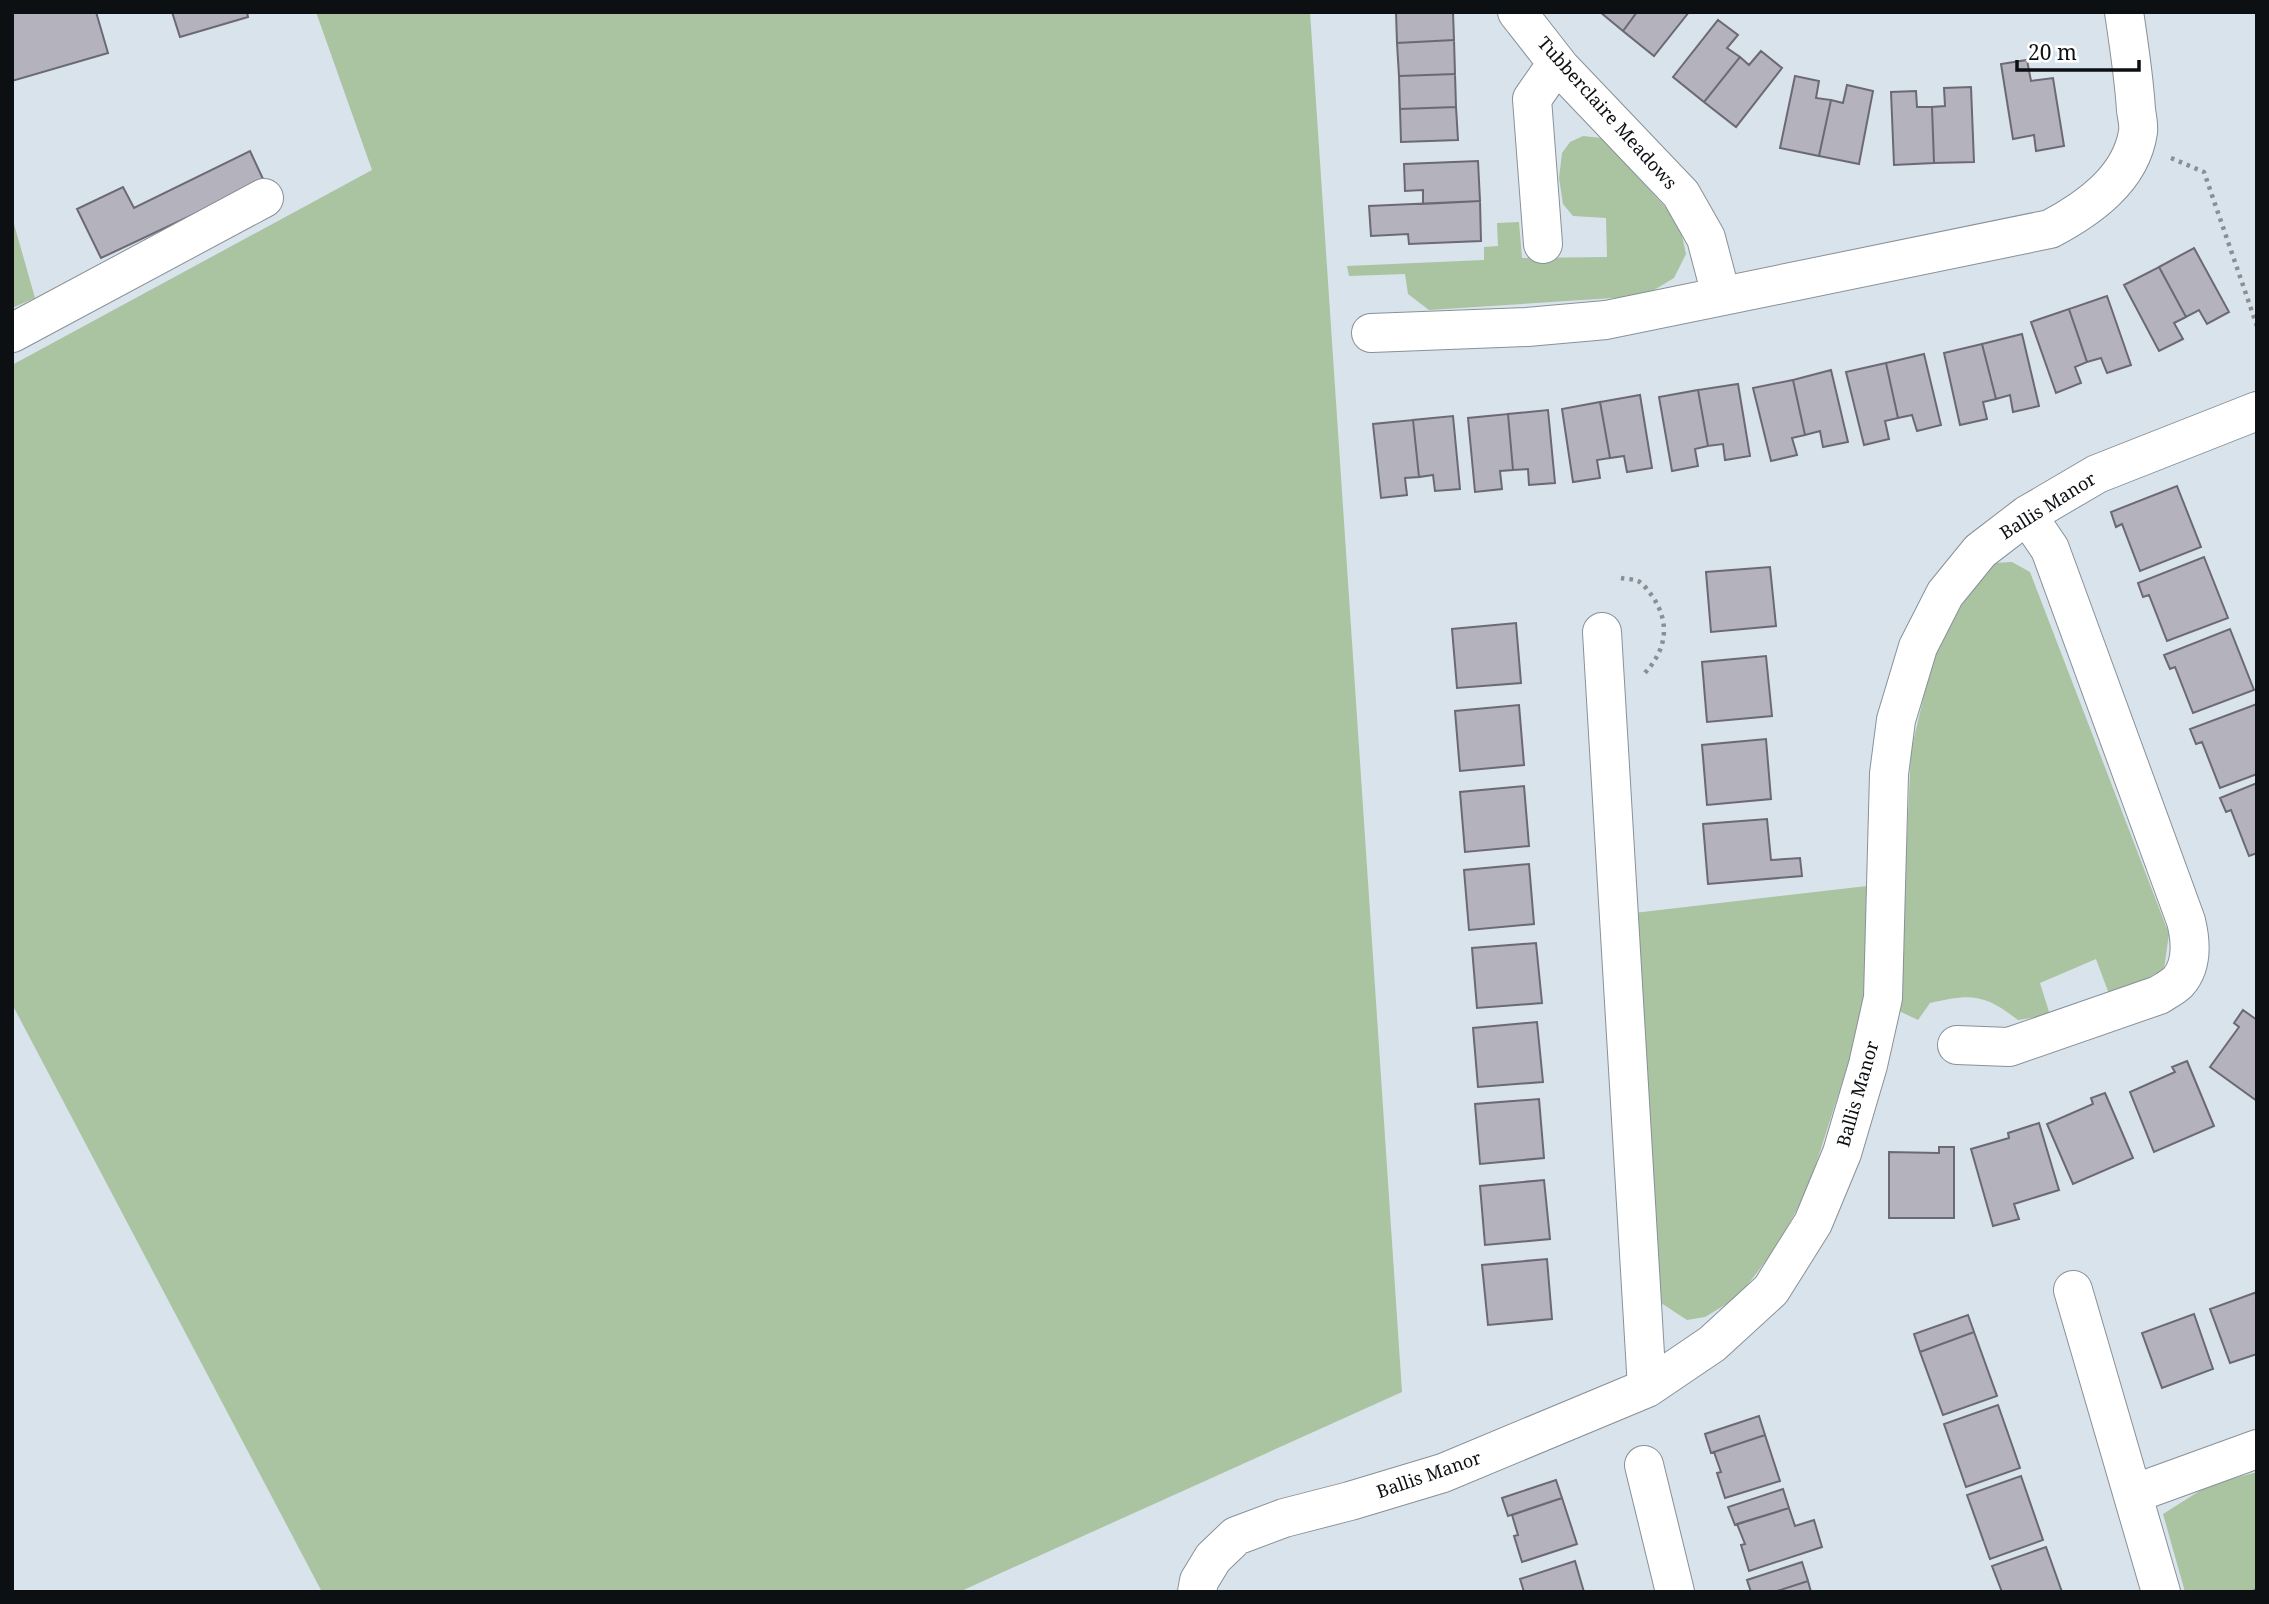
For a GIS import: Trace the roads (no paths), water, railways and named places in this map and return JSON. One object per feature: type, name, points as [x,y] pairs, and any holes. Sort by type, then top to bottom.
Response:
[{"type":"street","name":"Tubberclaire Meadows","points":[[1517,12],[1557,63],[1681,194],[1706,238],[1721,295]]},
{"type":"street","points":[[1371,333],[1527,327],[1606,320],[2050,229],[2078,215],[2107,191],[2127,162],[2134,144],[2138,131],[2135,91],[2124,12]]},
{"type":"street","points":[[1543,244],[1532,99],[1557,63]]},
{"type":"street","points":[[12,333],[264,198]]},
{"type":"street","name":"Ballis Manor","points":[[1197,1592],[1199,1581],[1213,1558],[1236,1536],[1284,1518],[1350,1502],[1443,1473],[1647,1388],[1712,1344],[1771,1290],[1813,1223],[1842,1153],[1868,1065],[1883,998],[1889,774],[1896,720],[1918,647],[1945,594],[1980,551],[2027,515],[2097,474],[2257,411]]},
{"type":"street","points":[[1957,1045],[2009,1047],[2159,995],[2179,981],[2188,961],[2191,942],[2186,921],[2049,550],[2027,515]]},
{"type":"street","points":[[1602,632],[1647,1388]]},
{"type":"street","points":[[2073,1290],[2161,1592]]},
{"type":"street","points":[[2133,1494],[2257,1449]]},
{"type":"street","points":[[1643,1465],[1675,1592]]}]
